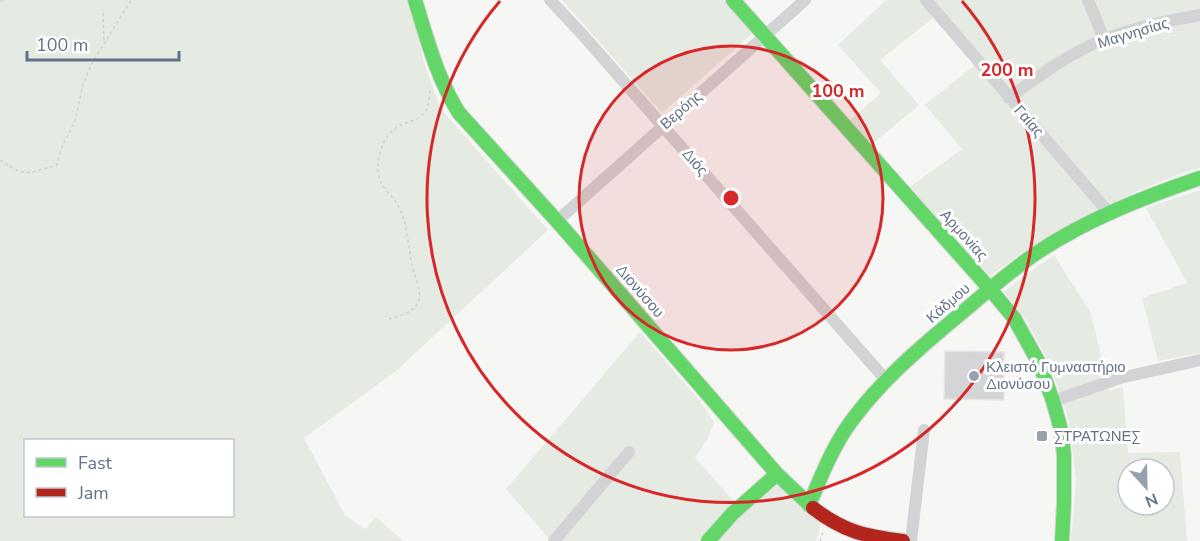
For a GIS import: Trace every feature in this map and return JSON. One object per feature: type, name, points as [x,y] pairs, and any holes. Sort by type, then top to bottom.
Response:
[{"type":"street","name":"Διονύσου","points":[[415,0],[432,56],[450,99],[470,127],[557,221],[777,474],[809,505],[843,528],[875,538],[903,541]]},
{"type":"street","name":"Διός","points":[[550,0],[886,380]]},
{"type":"street","name":"Αρμονίας","points":[[733,0],[1014,318],[1039,363],[1053,401],[1060,430],[1064,455],[1062,541]]},
{"type":"street","name":"Βερόης","points":[[557,221],[805,0]]},
{"type":"street","name":"Γαίας","points":[[926,0],[1109,213]]},
{"type":"street","points":[[1088,0],[1104,39]]},
{"type":"street","name":"Μαγνησίας","points":[[1009,98],[1049,68],[1104,39],[1143,27],[1200,15]]},
{"type":"street","name":"Κάδμου","points":[[809,505],[835,449],[864,403],[886,380],[990,289],[1040,251],[1063,237],[1109,213],[1200,178]]},
{"type":"street","points":[[1053,401],[1120,378],[1200,360]]},
{"type":"street","points":[[912,541],[924,430]]},
{"type":"street","points":[[554,541],[629,452]]},
{"type":"street","points":[[708,541],[733,513],[777,474]]},
{"type":"path","points":[[0,160],[29,174],[57,165],[60,151],[75,121],[86,75],[130,0]]},
{"type":"path","points":[[103,14],[104,43]]},
{"type":"path","points":[[389,319],[408,312],[420,300],[420,293],[401,212],[380,181],[378,171],[380,155],[388,134],[426,111],[430,83]]},
{"type":"shaded area","points":[[0,0],[408,0],[424,62],[440,108],[548,230],[396,371],[304,438],[345,515],[365,529],[376,517],[403,541],[0,541]]},
{"type":"shaded area","points":[[562,0],[723,0],[753,33],[662,113]]},
{"type":"shaded area","points":[[886,0],[1200,0],[1200,168],[1138,191],[1084,217],[1029,248],[990,276],[910,187],[962,149],[925,105],[981,60],[938,14],[880,60],[919,105],[871,145],[850,120],[881,93],[838,45]]},
{"type":"shaded area","points":[[1200,190],[1200,353],[1158,361],[1142,298],[1187,283],[1146,208]]},
{"type":"shaded area","points":[[1054,255],[1091,313],[1109,391],[1123,387],[1128,453],[1180,452],[1187,541],[1071,541],[1076,481],[1069,421],[1051,367],[1027,321],[1004,292]]},
{"type":"shaded area","points":[[640,332],[700,401],[714,422],[708,438],[695,458],[734,501],[699,541],[551,541],[506,489]]},
{"type":"shaded area","points":[[779,484],[821,523],[816,541],[717,541],[739,516]]},
{"type":"building","name":"Κλειστό Γυμναστήριο Διονύσου","points":[[945,351],[1004,352],[1004,400],[944,399]]},
{"type":"traffic: fast","points":[[415,0],[428,44],[451,100],[459,113],[557,221],[777,474],[813,508]]},
{"type":"traffic: fast","points":[[733,0],[1014,318],[1039,363],[1061,430],[1064,455],[1062,541]]},
{"type":"traffic: fast","points":[[809,505],[838,442],[861,409],[885,381],[912,356],[995,285],[1038,252],[1096,219],[1200,178]]},
{"type":"traffic: fast","points":[[708,541],[733,513],[777,474]]},
{"type":"traffic: jam","points":[[813,508],[835,523],[855,532],[903,541]]},
{"type":"place","name":"Κλειστό Γυμναστήριο Διονύσου","points":[[974,376]]},
{"type":"place","name":"ΣΤΡΑΤΩΝΕΣ","points":[[1042,436]]}]
